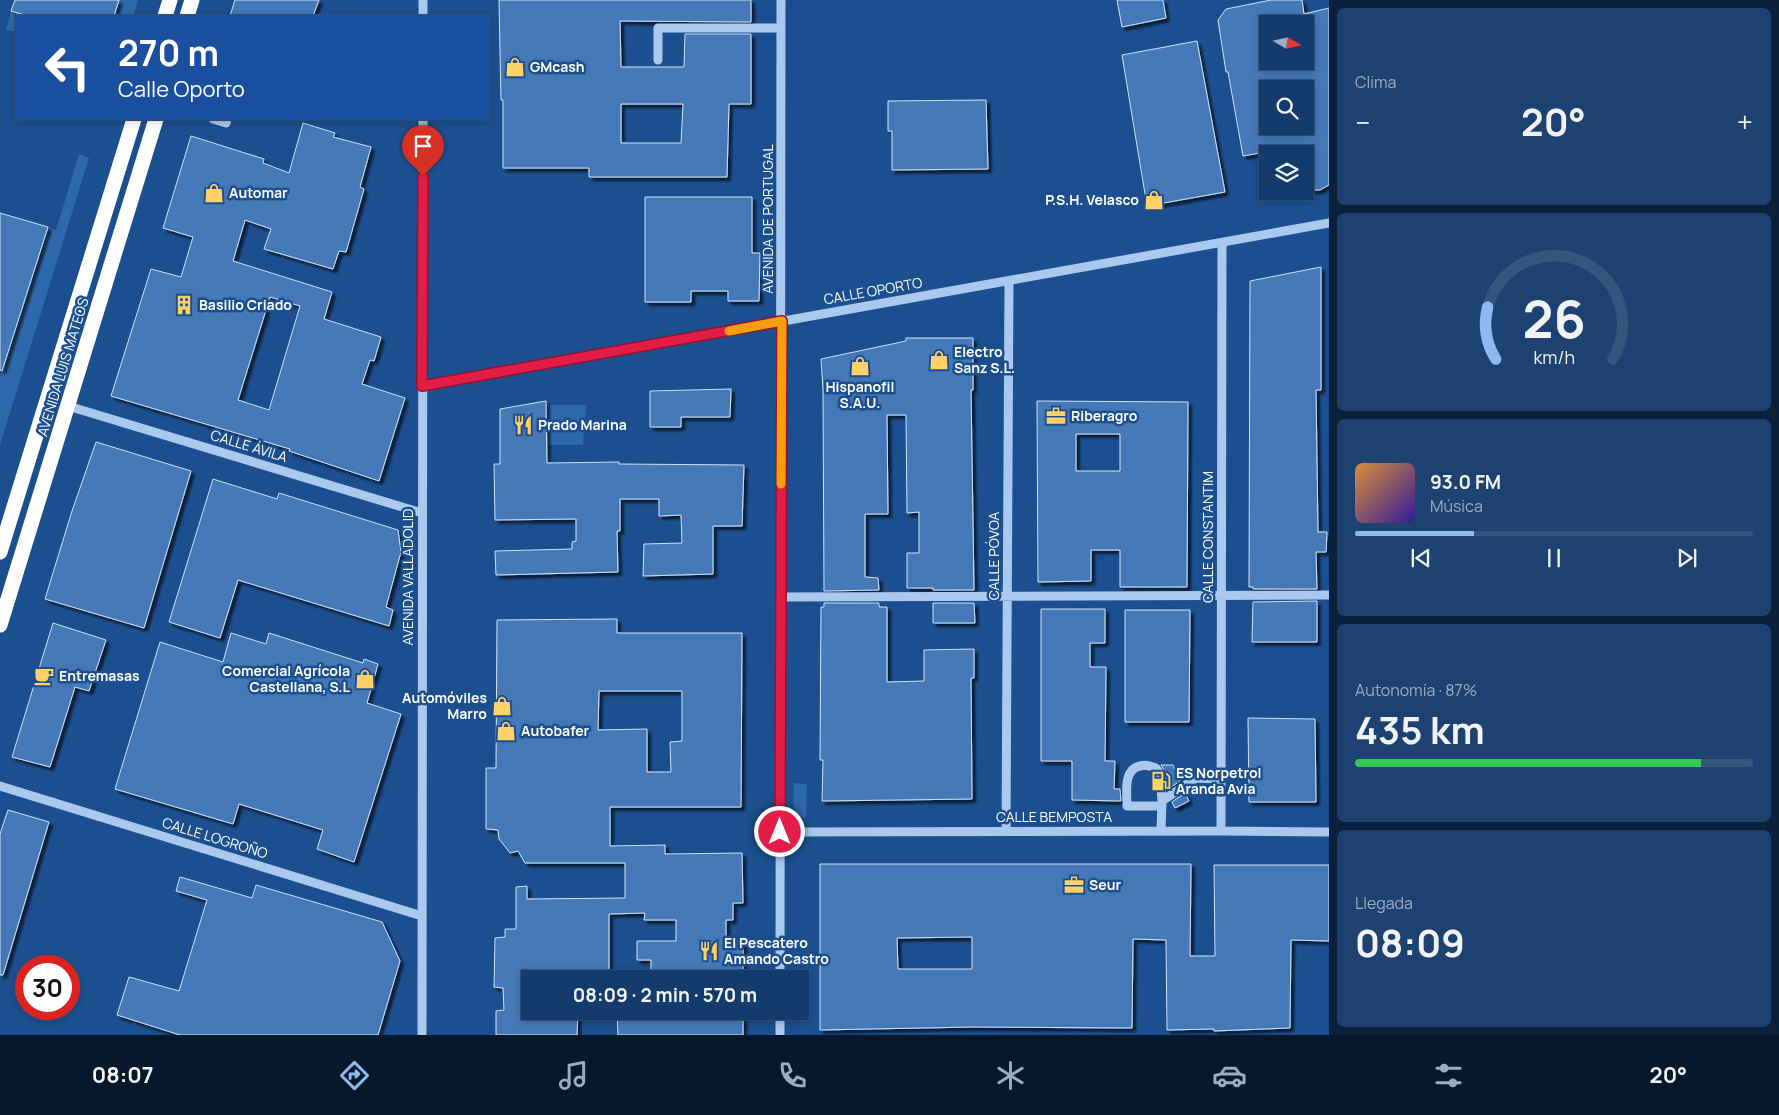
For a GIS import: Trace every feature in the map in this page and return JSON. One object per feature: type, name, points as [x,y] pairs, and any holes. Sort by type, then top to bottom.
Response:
[{"type":"highway","points":[[165,15],[170,0]]},
{"type":"highway","points":[[187,15],[192,0]]},
{"type":"highway","name":"AVENIDA LUIS MATEOS","points":[[0,552],[134,120]]},
{"type":"highway","name":"AVENIDA LUIS MATEOS","points":[[0,625],[156,120]]},
{"type":"street","points":[[423,0],[423,15]]},
{"type":"street","name":"AVENIDA DE PORTUGAL","points":[[780,970],[781,0]]},
{"type":"street","points":[[658,60],[658,28],[781,28]]},
{"type":"street","points":[[216,120],[226,123],[227,120]]},
{"type":"street","name":"AVENIDA VALLADOLID","points":[[422,1035],[423,120]]},
{"type":"street","name":"CALLE OPORTO","points":[[422,386],[1329,223]]},
{"type":"street","name":"CALLE CONSTANTIM","points":[[1222,243],[1222,831]]},
{"type":"street","name":"CALLE PÓVOA","points":[[1006,831],[1009,281]]},
{"type":"street","name":"CALLE ÁVILA","points":[[68,406],[422,513]]},
{"type":"street","points":[[780,597],[1329,595]]},
{"type":"street","points":[[1160,831],[1162,804],[1160,774],[1156,768],[1143,765],[1136,766],[1130,770],[1127,806],[1162,804],[1196,778],[1222,779]]},
{"type":"street","name":"CALLE LOGROÑO","points":[[0,786],[422,916]]},
{"type":"street","name":"CALLE BEMPOSTA","points":[[780,832],[1329,832]]},
{"type":"street","points":[[780,1020],[780,1035]]},
{"type":"shaded area","points":[[119,0],[138,0],[133,15],[114,15]]},
{"type":"shaded area","points":[[11,11],[23,15],[15,15],[15,32],[6,30]]},
{"type":"shaded area","points":[[79,154],[89,158],[0,445],[0,378],[48,227],[56,230]]},
{"type":"shaded area","points":[[546,405],[586,405],[585,422],[546,422]]},
{"type":"shaded area","points":[[547,428],[584,429],[583,445],[547,445]]},
{"type":"shaded area","points":[[794,783],[807,784],[806,818],[801,817],[795,810],[793,800]]},
{"type":"building","points":[[15,0],[119,0],[114,15],[25,15],[11,11]]},
{"type":"building","points":[[235,0],[319,0],[313,15],[230,15]]},
{"type":"building","points":[[499,0],[751,0],[751,22],[620,21],[621,67],[684,67],[685,34],[751,34],[751,104],[729,104],[727,177],[589,177],[589,168],[503,168],[503,100],[501,100]],"holes":[[[621,104],[683,104],[681,143],[621,143]]]},
{"type":"building","points":[[1117,0],[1163,0],[1166,18],[1122,27]]},
{"type":"building","points":[[1271,0],[1302,0],[1304,14],[1329,8],[1329,185],[1320,190],[1314,190],[1314,145],[1259,145],[1259,153],[1243,156],[1228,72],[1226,72],[1218,20],[1226,9]]},
{"type":"building","points":[[1197,41],[1225,192],[1147,206],[1122,55]]},
{"type":"building","points":[[986,100],[988,169],[892,170],[892,131],[888,131],[888,101]]},
{"type":"building","points":[[303,123],[335,133],[333,137],[371,147],[360,187],[364,189],[346,252],[339,251],[333,269],[264,249],[271,229],[245,220],[233,261],[332,292],[324,319],[381,337],[374,361],[370,360],[362,384],[405,398],[379,481],[289,451],[290,449],[111,396],[151,269],[181,277],[193,237],[163,228],[191,136],[264,159],[263,163],[289,173]],"holes":[[[270,297],[300,306],[269,410],[238,400]]]},
{"type":"building","points":[[645,197],[752,197],[752,253],[760,253],[759,301],[728,301],[728,291],[691,291],[691,302],[645,302]]},
{"type":"building","points":[[0,213],[48,227],[2,371],[0,370]]},
{"type":"building","points":[[1321,267],[1321,390],[1316,390],[1318,532],[1327,532],[1326,552],[1316,552],[1317,589],[1253,589],[1253,587],[1249,587],[1250,281]]},
{"type":"building","points":[[906,338],[973,338],[973,390],[971,390],[974,590],[907,588],[907,553],[919,553],[919,512],[907,513],[906,415],[887,415],[888,514],[865,514],[865,577],[878,578],[879,590],[824,591],[823,390],[821,359],[906,341]]},
{"type":"building","points":[[731,389],[730,417],[681,417],[681,427],[650,427],[650,391]]},
{"type":"building","points":[[546,401],[547,463],[619,462],[619,464],[744,465],[742,526],[713,526],[713,574],[643,576],[644,544],[682,543],[681,515],[659,516],[659,499],[620,499],[620,531],[617,531],[618,572],[496,575],[495,551],[572,549],[572,542],[576,541],[576,519],[495,520],[494,464],[500,464],[500,409]]},
{"type":"building","points":[[1037,401],[1188,402],[1187,587],[1120,587],[1120,550],[1091,550],[1091,581],[1038,582]],"holes":[[[1076,434],[1120,434],[1120,471],[1076,471]]]},
{"type":"building","points":[[96,442],[191,471],[144,628],[45,599],[72,511]]},
{"type":"building","points":[[213,479],[277,499],[279,493],[398,530],[401,552],[386,607],[393,610],[389,626],[238,580],[220,638],[169,622]]},
{"type":"building","points":[[1317,601],[1317,642],[1252,642],[1253,602]]},
{"type":"building","points":[[824,603],[879,603],[879,607],[887,607],[887,682],[924,681],[924,650],[974,649],[974,678],[971,678],[972,799],[822,801],[823,760],[820,760],[821,607],[824,607]]},
{"type":"building","points":[[933,603],[974,603],[975,623],[933,623]]},
{"type":"building","points":[[1041,609],[1105,609],[1105,643],[1090,643],[1090,667],[1106,667],[1105,761],[1115,761],[1114,789],[1120,789],[1121,801],[1072,800],[1072,761],[1041,761]]},
{"type":"building","points":[[1125,610],[1190,610],[1189,722],[1125,722]]},
{"type":"building","points":[[617,619],[617,633],[742,633],[741,807],[610,807],[610,846],[665,845],[665,854],[742,853],[743,903],[733,903],[733,920],[726,920],[726,941],[743,941],[743,970],[651,970],[651,960],[637,960],[637,941],[676,941],[676,920],[644,920],[645,913],[609,914],[609,970],[521,970],[521,1020],[578,1020],[577,1035],[496,1035],[496,1011],[504,1010],[503,988],[494,987],[495,938],[505,937],[505,929],[516,929],[516,887],[527,886],[527,899],[625,898],[625,863],[525,863],[518,851],[510,853],[499,839],[498,830],[486,829],[486,768],[496,768],[497,620]],"holes":[[[599,691],[682,691],[682,741],[670,742],[671,772],[647,772],[647,729],[598,730]]]},
{"type":"building","points":[[53,623],[106,640],[89,691],[75,687],[50,767],[12,757]]},
{"type":"building","points":[[231,633],[266,644],[269,633],[363,663],[364,659],[378,664],[367,703],[401,714],[354,862],[317,849],[323,830],[239,804],[233,824],[115,789],[160,642],[223,662]]},
{"type":"building","points":[[1248,718],[1315,719],[1316,802],[1249,802]]},
{"type":"building","points":[[1161,765],[1173,765],[1180,781],[1167,790],[1166,773]]},
{"type":"building","points":[[1185,793],[1189,801],[1175,808],[1172,802]]},
{"type":"building","points":[[8,810],[49,822],[3,975],[0,975],[0,834]]},
{"type":"building","points":[[820,864],[1191,864],[1190,956],[1215,956],[1214,865],[1329,865],[1329,941],[1291,940],[1290,1028],[1214,1031],[1214,1029],[1167,1030],[1166,940],[1133,939],[1132,1028],[972,1027],[820,1030]],"holes":[[[972,937],[972,969],[898,969],[897,938]]]},
{"type":"building","points":[[180,877],[252,898],[256,885],[382,922],[400,961],[378,1035],[180,1035],[117,1015],[129,977],[179,991],[207,900],[176,891]]},
{"type":"building","points":[[617,1020],[743,1020],[743,1035],[618,1035]]},
{"type":"slow traffic","points":[[729,331],[782,321],[781,484]]},
{"type":"place","name":"GMcash","points":[[515,67]]},
{"type":"place","name":"Automar","points":[[214,193]]},
{"type":"place","name":"P.S.H. Velasco","points":[[1154,200]]},
{"type":"place","name":"Basilio Criado","points":[[184,305]]},
{"type":"place","name":"Electro Sanz S.L.","points":[[939,360]]},
{"type":"place","name":"Hispanofil S.A.U.","points":[[860,366]]},
{"type":"place","name":"Riberagro","points":[[1056,416]]},
{"type":"place","name":"Prado Marina","points":[[523,425]]},
{"type":"place","name":"Entremasas","points":[[44,676]]},
{"type":"place","name":"Comercial Agrícola Castellana, S.L","points":[[365,679]]},
{"type":"place","name":"Automóviles Marro","points":[[502,706]]},
{"type":"place","name":"Autobafer","points":[[506,731]]},
{"type":"place","name":"ES Norpetrol Aranda Avia","points":[[1161,781]]},
{"type":"place","name":"Seur","points":[[1074,885]]},
{"type":"place","name":"El Pescatero Amando Castro","points":[[709,951]]},
{"type":"route","points":[[423,176],[422,386],[782,321],[780,832]]}]
